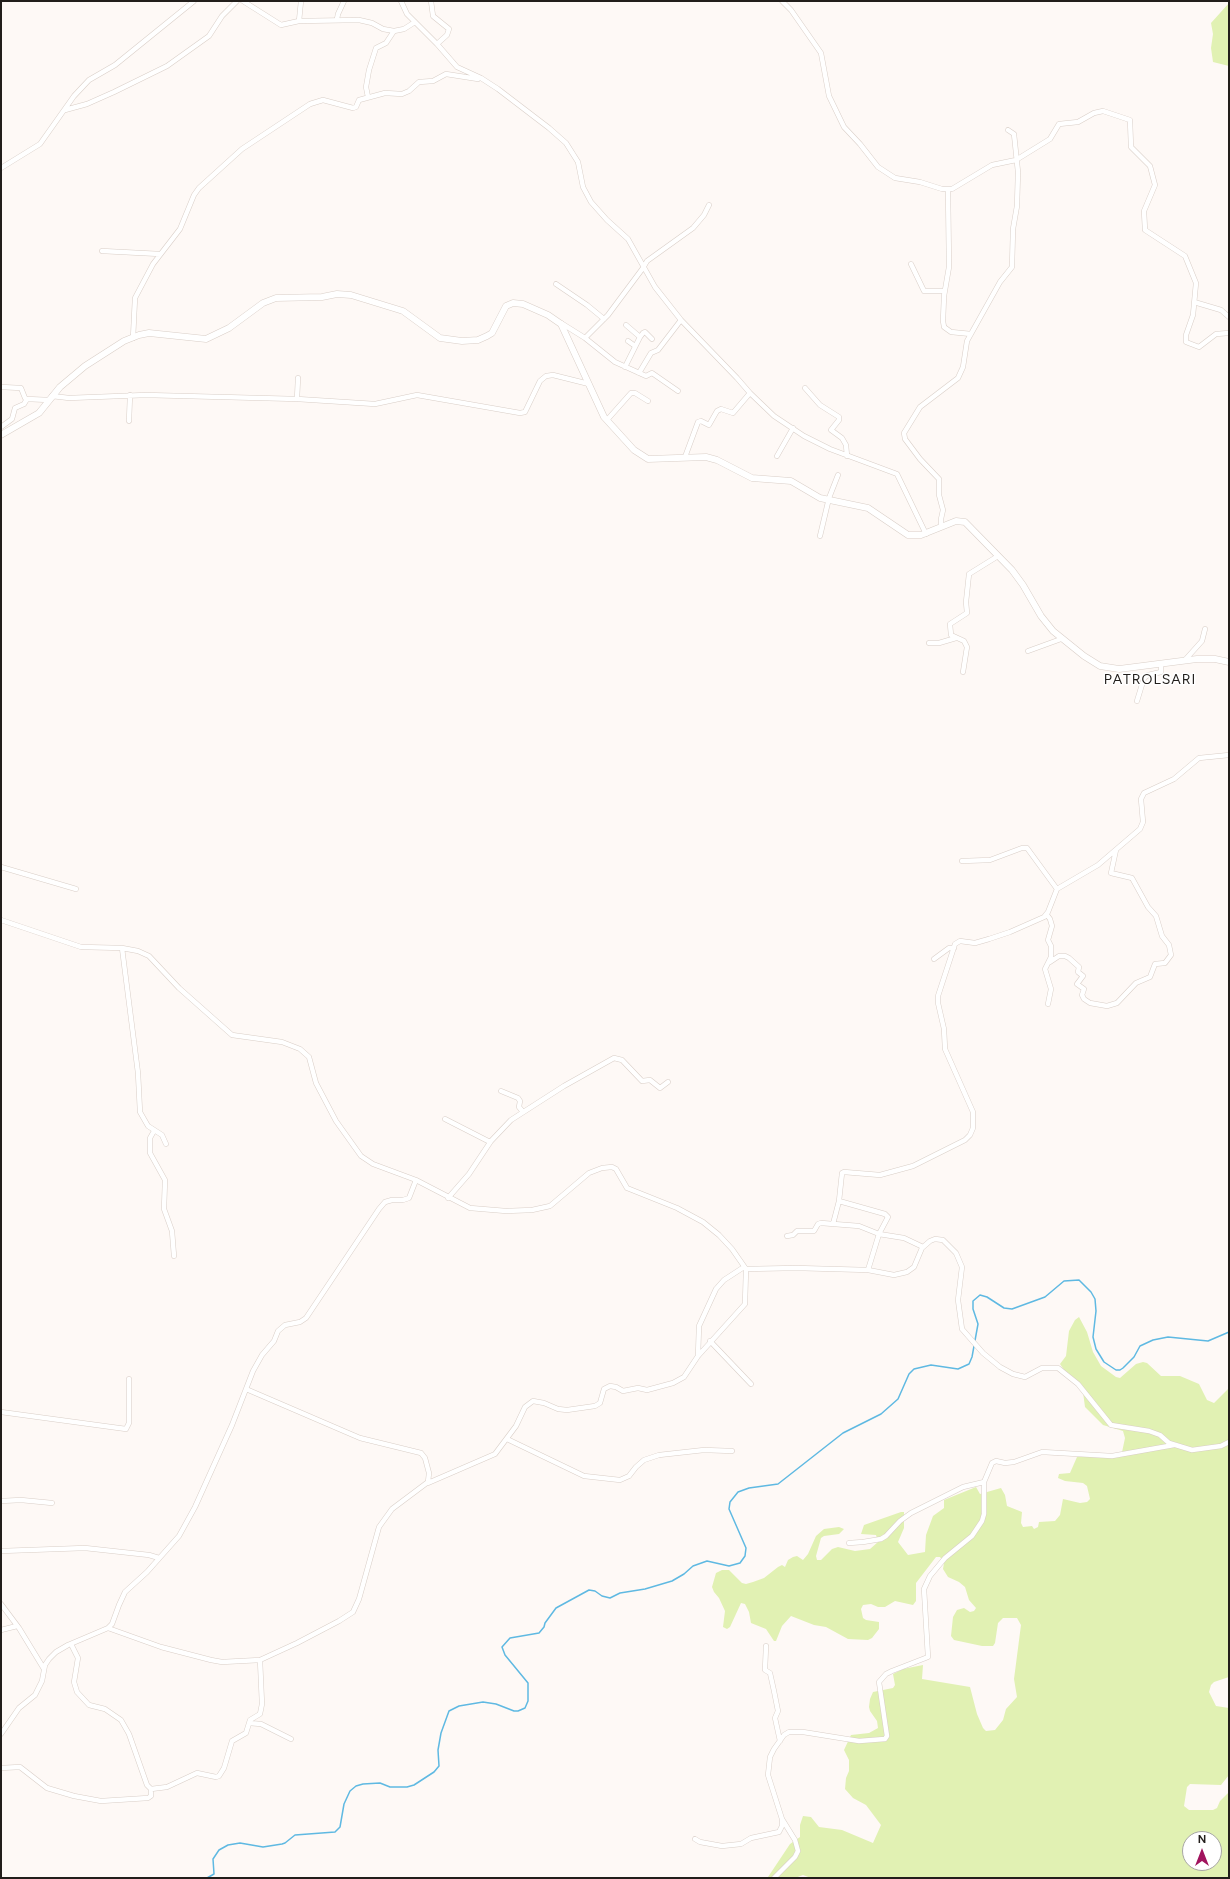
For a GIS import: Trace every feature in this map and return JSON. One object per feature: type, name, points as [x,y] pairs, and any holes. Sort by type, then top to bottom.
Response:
[{"type":"street","points":[[1,168],[40,144],[77,92],[89,80],[115,65],[194,1]]},
{"type":"street","points":[[65,110],[87,104],[167,66],[209,36],[227,10],[237,1]]},
{"type":"street","points":[[243,1],[281,25],[298,21],[337,19],[362,20],[383,29],[394,31],[404,29],[415,22]]},
{"type":"street","points":[[298,21],[301,1]]},
{"type":"street","points":[[337,19],[344,1]]},
{"type":"street","points":[[431,1],[434,16],[448,26],[448,32],[437,44]]},
{"type":"street","points":[[782,1],[818,48],[822,58],[825,81],[833,108],[844,127],[873,161],[884,172],[895,178],[948,190],[955,189],[992,165],[1017,159],[1048,141],[1052,137],[1057,127],[1062,123],[1078,122],[1094,113],[1103,111],[1130,120],[1131,147],[1150,166],[1154,183],[1144,211],[1145,229],[1147,232],[1182,253],[1188,259],[1197,286],[1193,315],[1185,337],[1187,342],[1199,347],[1216,334],[1229,333]]},
{"type":"street","points":[[401,2],[403,9],[457,67],[481,78],[537,119],[566,143],[578,162],[583,187],[591,202],[607,220],[628,239],[655,287],[681,320],[750,393],[774,416],[830,449],[897,474],[926,534]]},
{"type":"street","points":[[368,97],[366,87],[369,70],[376,48],[386,43],[394,31]]},
{"type":"street","points":[[133,338],[135,298],[153,264],[180,229],[194,195],[199,188],[242,149],[312,103],[323,100],[353,108],[356,107],[359,100],[385,93],[402,94],[409,91],[419,82],[433,81],[446,74],[478,79],[481,78]]},
{"type":"street","points":[[941,526],[943,510],[939,496],[939,479],[920,459],[904,436],[920,407],[958,378],[963,368],[967,341],[1000,282],[1012,267],[1013,229],[1017,206],[1017,159],[1014,134],[1008,130]]},
{"type":"street","points":[[948,190],[949,263],[944,291],[944,327],[951,332],[971,334]]},
{"type":"street","points":[[585,338],[604,319],[643,268],[647,260],[693,227],[704,215],[709,205]]},
{"type":"street","points":[[102,251],[160,254]]},
{"type":"street","points":[[911,264],[924,291],[944,291]]},
{"type":"street","points":[[556,284],[588,305],[604,319]]},
{"type":"street","points":[[1,435],[39,413],[60,387],[85,366],[111,349],[133,338],[145,334],[158,334],[185,338],[206,338],[237,323],[270,300],[322,297],[337,294],[351,295],[398,309],[406,313],[435,336],[446,340],[478,340],[487,336],[492,333],[506,306],[512,303],[524,304],[554,319],[585,338],[607,357],[646,376],[652,373],[678,391]]},
{"type":"street","points":[[1194,302],[1221,310],[1229,317]]},
{"type":"street","points":[[554,319],[563,328],[600,411],[606,420],[634,450],[648,459],[659,460],[685,457],[706,457],[717,460],[758,480],[777,479],[791,481],[815,495],[865,506],[908,535],[926,534],[941,526],[956,521],[965,522],[990,546],[1024,585],[1046,623],[1061,639],[1084,656],[1105,667],[1119,670],[1184,660],[1206,659],[1229,662]]},
{"type":"street","points":[[639,373],[651,353],[658,350],[681,320]]},
{"type":"street","points":[[626,325],[640,337]]},
{"type":"street","points":[[625,367],[640,337],[645,332],[652,339]]},
{"type":"street","points":[[628,341],[635,346]]},
{"type":"street","points":[[1,387],[21,388],[24,398],[27,399],[130,395],[297,399],[375,404],[417,395],[524,413],[527,410],[540,381],[546,376],[553,375],[589,384]]},
{"type":"street","points":[[297,399],[298,378]]},
{"type":"street","points":[[805,388],[820,405],[839,417],[831,430],[842,438],[846,445],[847,456]]},
{"type":"street","points":[[606,420],[631,393],[635,393],[648,401]]},
{"type":"street","points":[[685,457],[698,422],[701,421],[709,425],[717,412],[721,409],[733,413],[750,393]]},
{"type":"street","points":[[129,421],[130,395]]},
{"type":"street","points":[[1,427],[12,419],[15,408],[24,404],[27,399]]},
{"type":"street","points":[[777,456],[793,428]]},
{"type":"street","points":[[820,536],[829,498],[838,475]]},
{"type":"street","points":[[963,672],[967,647],[964,641],[956,638],[950,633],[951,622],[967,613],[966,602],[968,575],[998,556]]},
{"type":"street","points":[[1184,660],[1202,640],[1205,629]]},
{"type":"street","points":[[929,643],[939,643],[956,638]]},
{"type":"street","points":[[1028,651],[1061,639]]},
{"type":"street","points":[[1137,701],[1142,689],[1144,678],[1148,675],[1161,672],[1161,664]]},
{"type":"street","points":[[833,1224],[839,1201],[842,1172],[880,1175],[913,1166],[945,1151],[965,1140],[970,1135],[974,1121],[974,1112],[946,1054],[944,1029],[938,1003],[938,996],[957,942],[975,943],[989,939],[1010,932],[1047,915],[1057,889],[1085,874],[1140,829],[1142,825],[1141,799],[1144,793],[1174,779],[1199,758],[1229,755]]},
{"type":"street","points":[[962,861],[990,860],[1022,848],[1027,848],[1057,889]]},
{"type":"street","points":[[1048,1004],[1051,989],[1045,969],[1050,962],[1059,956],[1066,956],[1079,968],[1078,972],[1083,976],[1077,984],[1084,990],[1082,995],[1084,1000],[1090,1003],[1107,1006],[1117,1003],[1136,983],[1150,977],[1155,964],[1165,963],[1170,955],[1169,945],[1162,936],[1156,916],[1148,907],[1132,879],[1111,874],[1116,850]]},
{"type":"street","points":[[1,867],[76,889]]},
{"type":"street","points":[[1047,915],[1052,926],[1048,940],[1052,948],[1050,962]]},
{"type":"street","points":[[1,920],[81,947],[122,948],[138,951],[154,959],[179,988],[232,1035],[282,1042],[300,1049],[311,1061],[316,1083],[336,1120],[361,1156],[373,1164],[416,1180],[448,1198],[472,1208],[506,1211],[540,1209],[550,1206],[589,1173],[602,1168],[612,1167],[616,1169],[627,1188],[677,1208],[703,1222],[719,1235],[732,1249],[745,1268],[745,1303],[710,1341],[698,1356],[687,1375],[673,1383],[647,1390],[638,1388],[625,1392],[616,1386],[610,1386],[604,1389],[600,1402],[595,1406],[558,1409],[544,1403],[533,1401],[525,1407],[516,1426],[495,1454],[428,1483],[392,1509],[379,1527],[358,1603],[353,1612],[318,1632],[260,1660],[237,1662],[211,1660],[161,1647],[108,1628]]},
{"type":"street","points":[[122,948],[138,1073],[140,1112],[143,1120],[154,1131],[162,1135],[166,1144]]},
{"type":"street","points":[[934,959],[949,948],[954,948]]},
{"type":"street","points":[[448,1198],[468,1174],[490,1142],[505,1125],[564,1086],[614,1058],[622,1060],[642,1081],[650,1080],[660,1088],[668,1082]]},
{"type":"street","points":[[501,1091],[518,1098],[520,1100],[519,1108],[523,1112]]},
{"type":"street","points":[[445,1120],[490,1142]]},
{"type":"street","points":[[154,1131],[150,1138],[150,1153],[165,1180],[164,1210],[172,1231],[174,1256]]},
{"type":"street","points":[[1,1734],[19,1708],[35,1695],[42,1681],[46,1662],[53,1655],[71,1644],[108,1628],[112,1624],[125,1592],[179,1536],[195,1507],[262,1355],[274,1341],[280,1329],[285,1325],[300,1322],[306,1318],[385,1202],[409,1198],[416,1180]]},
{"type":"street","points":[[839,1201],[886,1215],[888,1220],[879,1234],[868,1270]]},
{"type":"street","points":[[787,1236],[793,1235],[797,1231],[814,1231],[819,1223],[859,1226],[879,1234],[904,1238],[923,1247]]},
{"type":"street","points":[[698,1356],[699,1326],[716,1288],[724,1280],[745,1268],[868,1270],[894,1275],[906,1272],[917,1263],[923,1247],[934,1239],[943,1240],[956,1253],[960,1260],[962,1274],[958,1292],[958,1308],[962,1329],[983,1353],[1000,1367],[1018,1376],[1029,1375],[1042,1368],[1058,1368],[1078,1384],[1111,1425],[1149,1431],[1160,1435],[1169,1443],[1192,1450],[1221,1446],[1229,1442]]},
{"type":"street","points":[[710,1341],[751,1384]]},
{"type":"street","points":[[1,1412],[126,1429],[129,1423],[130,1379]]},
{"type":"street","points":[[246,1389],[360,1438],[421,1453],[425,1458],[429,1473],[428,1483]]},
{"type":"street","points":[[507,1439],[584,1476],[620,1480],[630,1476],[636,1467],[644,1460],[659,1454],[704,1450],[732,1451]]},
{"type":"street","points":[[774,1878],[795,1857],[798,1851],[795,1840],[782,1819],[768,1770],[770,1757],[784,1735],[789,1732],[803,1732],[859,1741],[885,1739],[887,1736],[879,1682],[886,1674],[928,1657],[924,1588],[930,1576],[945,1558],[972,1536],[982,1521],[984,1514],[984,1482],[992,1464],[995,1461],[1014,1462],[1046,1452],[1112,1456],[1175,1444]]},
{"type":"street","points":[[849,1543],[881,1539],[886,1536],[900,1520],[911,1513],[963,1487],[984,1482]]},
{"type":"street","points":[[1,1501],[21,1500],[52,1503]]},
{"type":"street","points":[[1,1551],[85,1548],[142,1554],[159,1558]]},
{"type":"street","points":[[1,1604],[17,1626],[44,1669]]},
{"type":"street","points":[[1,1630],[17,1626]]},
{"type":"street","points":[[1,1768],[20,1768],[47,1788],[74,1796],[101,1801],[148,1798],[151,1796],[151,1789],[147,1785],[129,1734],[121,1720],[105,1709],[89,1705],[77,1692],[74,1682],[78,1658],[71,1644]]},
{"type":"street","points":[[766,1646],[765,1670],[770,1672],[778,1711],[775,1718],[780,1741]]},
{"type":"street","points":[[151,1789],[167,1787],[197,1773],[216,1777],[219,1776],[224,1768],[232,1741],[247,1731],[251,1719],[258,1716],[262,1708],[260,1660]]},
{"type":"street","points":[[249,1723],[261,1724],[291,1739]]},
{"type":"street","points":[[695,1839],[700,1842],[722,1846],[741,1844],[753,1838],[779,1832],[782,1826],[782,1819]]},
{"type":"green space","points":[[1229,3],[1229,66],[1213,62],[1211,48],[1213,34],[1211,23]]},
{"type":"green space","points":[[1079,1317],[1087,1332],[1093,1352],[1101,1366],[1116,1377],[1120,1378],[1136,1364],[1143,1362],[1147,1363],[1161,1376],[1180,1376],[1199,1384],[1207,1400],[1214,1403],[1229,1388],[1229,1677],[1214,1682],[1211,1685],[1209,1692],[1216,1706],[1229,1708],[1229,1775],[1221,1785],[1190,1784],[1187,1787],[1184,1806],[1189,1810],[1213,1810],[1217,1808],[1220,1801],[1229,1792],[1229,1878],[811,1878],[803,1875],[795,1878],[769,1878],[768,1877],[790,1844],[800,1837],[800,1825],[803,1816],[811,1817],[819,1827],[842,1830],[873,1843],[881,1825],[866,1805],[853,1798],[845,1789],[846,1778],[849,1771],[849,1760],[844,1750],[851,1735],[869,1733],[878,1728],[877,1721],[869,1707],[873,1692],[893,1688],[895,1685],[893,1674],[903,1669],[923,1665],[922,1679],[970,1687],[977,1714],[983,1728],[986,1731],[995,1730],[1003,1720],[1006,1709],[1017,1697],[1014,1679],[1021,1625],[1017,1618],[1003,1618],[998,1623],[995,1643],[993,1646],[982,1646],[954,1640],[951,1636],[953,1617],[957,1610],[964,1608],[970,1612],[974,1611],[976,1608],[969,1600],[965,1587],[959,1582],[948,1577],[943,1569],[944,1563],[940,1557],[936,1557],[916,1583],[916,1601],[913,1605],[895,1601],[885,1607],[878,1607],[871,1604],[863,1605],[861,1609],[863,1618],[866,1620],[879,1622],[879,1629],[872,1638],[868,1640],[848,1639],[826,1627],[814,1625],[791,1616],[782,1626],[776,1641],[774,1641],[766,1629],[751,1623],[749,1612],[745,1604],[741,1603],[730,1627],[727,1629],[723,1627],[725,1611],[712,1587],[716,1573],[722,1570],[729,1570],[742,1583],[746,1584],[764,1578],[778,1567],[782,1565],[785,1567],[788,1560],[793,1557],[797,1556],[803,1560],[808,1554],[816,1536],[824,1529],[839,1527],[844,1529],[839,1534],[824,1536],[821,1538],[816,1556],[817,1560],[821,1560],[832,1549],[838,1547],[855,1551],[870,1549],[878,1542],[876,1535],[861,1534],[864,1525],[901,1512],[904,1512],[904,1528],[898,1542],[908,1555],[925,1552],[926,1535],[933,1516],[944,1508],[944,1500],[976,1487],[980,1494],[1001,1488],[1005,1495],[1007,1506],[1022,1512],[1021,1523],[1023,1527],[1032,1526],[1034,1529],[1038,1527],[1039,1522],[1055,1521],[1060,1515],[1063,1499],[1080,1503],[1087,1502],[1090,1499],[1087,1486],[1083,1483],[1065,1481],[1058,1478],[1059,1474],[1070,1473],[1077,1457],[1121,1457],[1125,1438],[1123,1431],[1103,1425],[1085,1407],[1082,1385],[1064,1370],[1060,1364],[1066,1356],[1069,1331],[1075,1320]]},
{"type":"waterway","points":[[207,1878],[214,1874],[213,1859],[219,1850],[228,1845],[240,1843],[263,1847],[285,1843],[295,1835],[335,1832],[340,1827],[344,1804],[350,1791],[356,1786],[380,1783],[390,1787],[407,1787],[414,1785],[434,1772],[439,1766],[438,1750],[441,1733],[449,1711],[459,1706],[483,1702],[496,1704],[514,1711],[525,1708],[528,1701],[528,1683],[505,1655],[502,1647],[510,1638],[539,1633],[556,1608],[589,1590],[595,1591],[602,1596],[610,1598],[620,1593],[645,1589],[672,1581],[684,1574],[693,1566],[707,1561],[729,1566],[740,1563],[745,1556],[746,1548],[729,1509],[730,1502],[738,1492],[749,1488],[778,1484],[843,1433],[881,1414],[898,1399],[909,1374],[914,1369],[931,1365],[958,1369],[969,1364],[972,1357],[978,1324],[973,1309],[973,1301],[980,1295],[987,1297],[1004,1308],[1012,1309],[1045,1297],[1064,1281],[1079,1280],[1091,1292],[1095,1299],[1096,1311],[1093,1337],[1096,1349],[1104,1362],[1116,1370],[1123,1368],[1134,1357],[1140,1346],[1153,1340],[1168,1337],[1208,1341],[1229,1332]]},
{"type":"district","name":"PATROLSARI","points":[[1150,680]]}]
